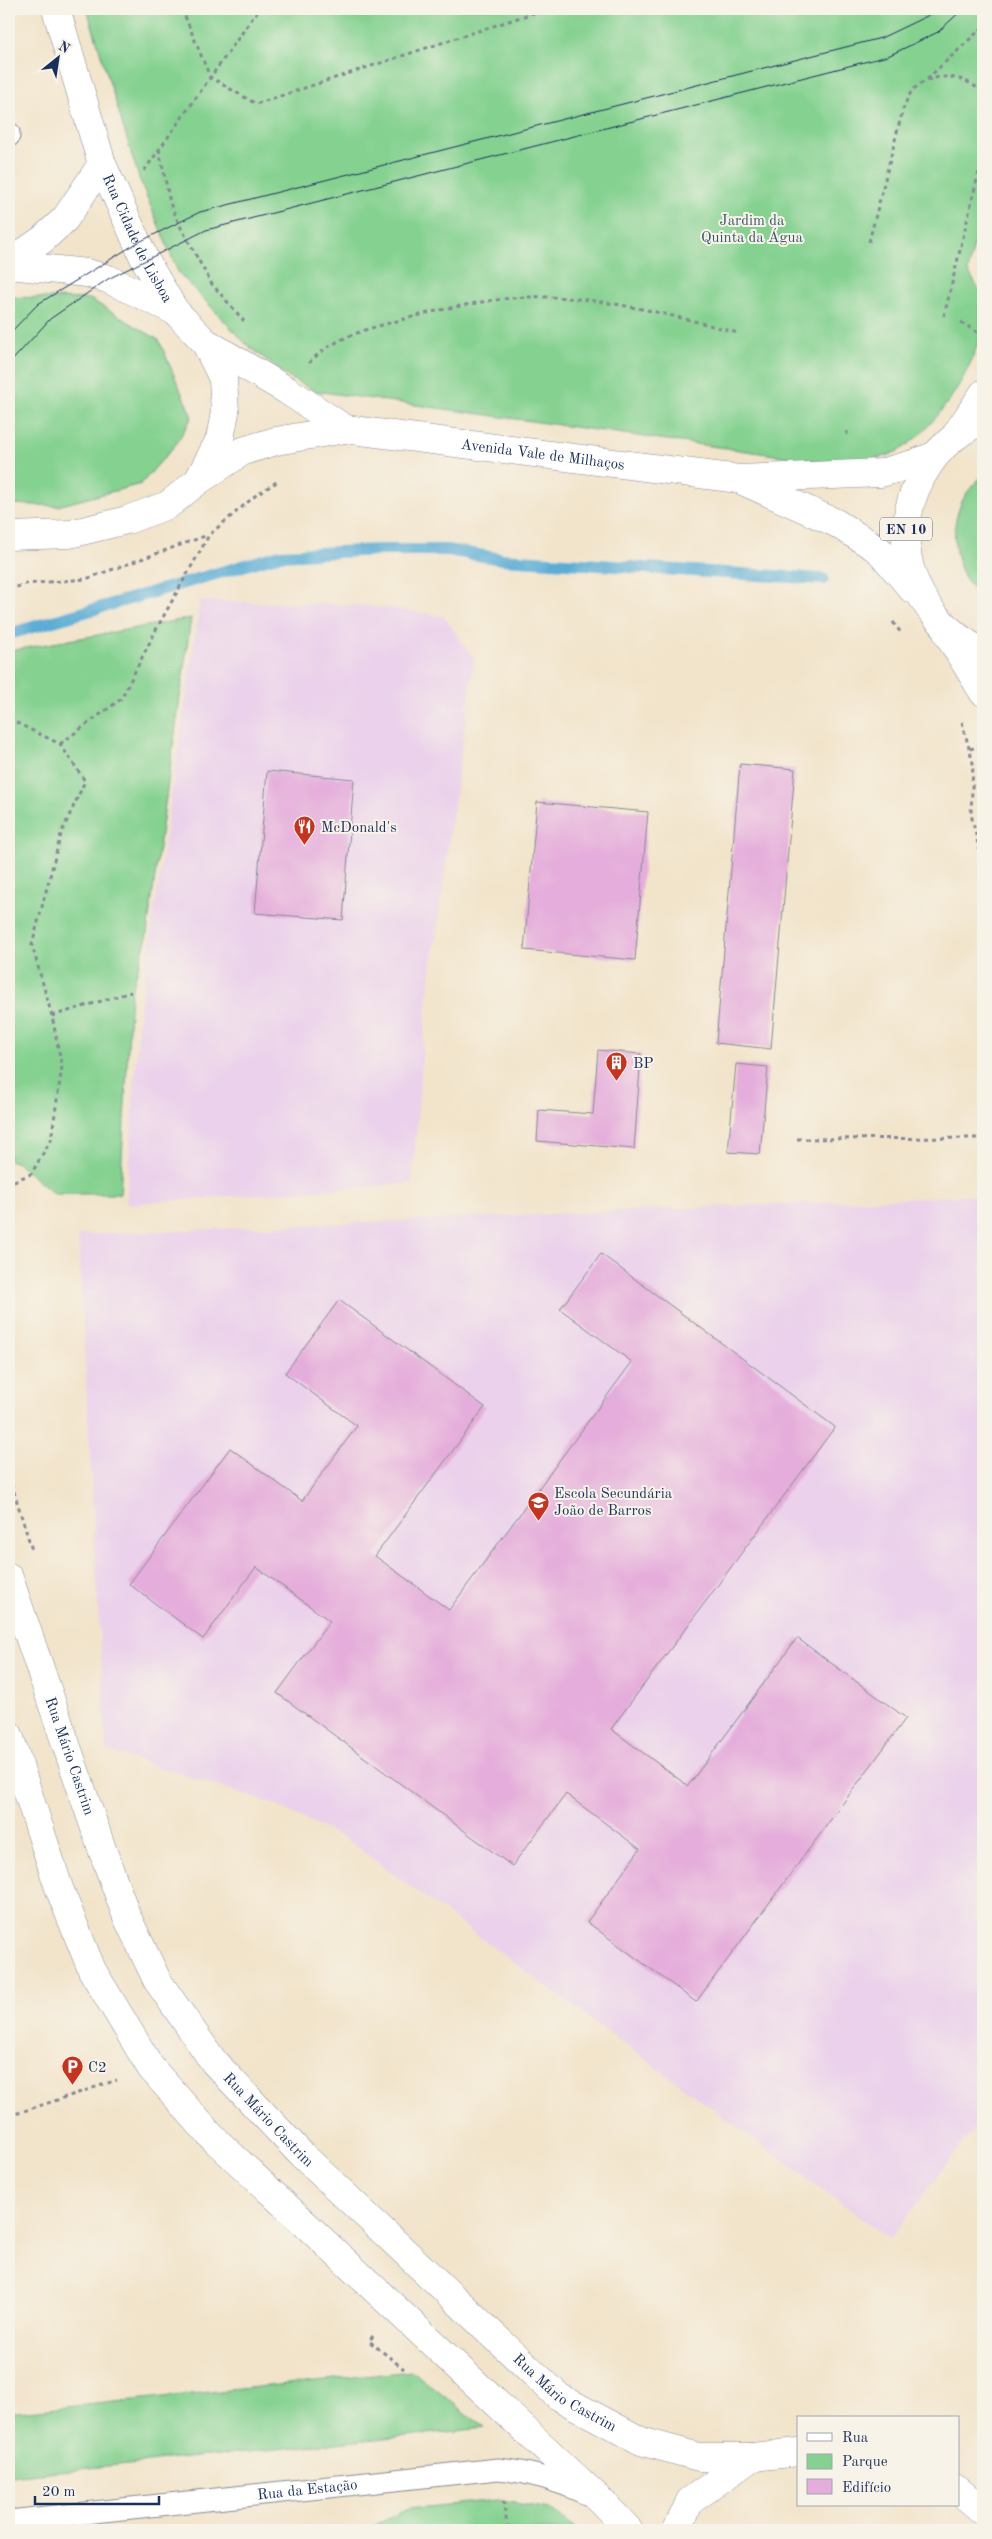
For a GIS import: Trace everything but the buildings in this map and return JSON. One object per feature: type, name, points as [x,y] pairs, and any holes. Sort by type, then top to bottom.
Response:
[{"type":"street","name":"Rua Cidade de Lisboa","points":[[56,9],[102,164],[145,260],[175,311]]},
{"type":"street","name":"Rua Cidade de Lisboa","points":[[9,264],[42,240],[65,219],[102,164]]},
{"type":"street","points":[[9,264],[88,273],[108,279],[175,311],[205,342],[223,379],[225,412],[220,439],[198,481]]},
{"type":"street","name":"Avenida Vale de Milhaços","points":[[205,342],[288,391],[345,429]]},
{"type":"street","points":[[955,437],[983,394]]},
{"type":"street","name":"EN 10","points":[[983,420],[955,437],[936,455],[920,477],[910,502],[906,529],[907,556],[914,581],[926,606],[944,627],[983,692]]},
{"type":"street","name":"Avenida Vale de Milhaços","points":[[11,538],[70,534],[126,520],[168,505],[198,481],[243,451],[276,442],[345,429],[739,479],[880,473],[913,464],[936,455]]},
{"type":"street","name":"Avenida Vale de Milhaços","points":[[739,479],[836,523],[879,550],[926,606]]},
{"type":"street","name":"EN 10","points":[[944,627],[966,644],[983,652]]},
{"type":"street","name":"Rua Mário Castrim","points":[[9,1578],[127,1917],[157,1980],[214,2062],[302,2156],[560,2397],[641,2441],[699,2457],[752,2457],[797,2452]]},
{"type":"street","points":[[9,1735],[59,1888],[92,1970],[151,2068],[212,2136],[600,2500],[629,2530]]},
{"type":"street","points":[[677,2530],[690,2501],[752,2457]]},
{"type":"street","points":[[960,2492],[983,2511]]},
{"type":"lane","name":"Rua da Estação","points":[[9,2521],[498,2469],[525,2471],[555,2479],[600,2500]]},
{"type":"path","points":[[182,9],[210,77],[256,104],[545,9]]},
{"type":"path","points":[[102,164],[139,178],[259,9]]},
{"type":"path","points":[[869,242],[903,109],[911,92],[983,27]]},
{"type":"path","points":[[924,82],[940,76],[960,79],[975,85],[983,93]]},
{"type":"path","points":[[159,149],[170,202],[178,222],[212,283],[245,322]]},
{"type":"path","points":[[944,316],[983,155]]},
{"type":"path","points":[[288,391],[294,380],[315,357],[337,342],[372,327],[499,300],[528,297],[568,299],[660,312],[738,333]]},
{"type":"path","points":[[961,322],[983,336]]},
{"type":"path","points":[[60,744],[121,699],[158,626],[209,535],[255,496],[278,481],[276,442]]},
{"type":"path","points":[[9,590],[25,584],[86,579],[209,535]]},
{"type":"path","points":[[888,614],[903,635]]},
{"type":"path","points":[[960,715],[973,763],[971,814],[983,866]]},
{"type":"path","points":[[9,719],[60,744],[85,780],[61,834],[32,945],[52,1016],[62,1067],[51,1140],[30,1174],[9,1183]]},
{"type":"path","points":[[970,749],[983,745]]},
{"type":"path","points":[[52,1016],[131,992]]},
{"type":"path","points":[[796,1139],[983,1138]]},
{"type":"path","points":[[9,2116],[151,2068]]},
{"type":"shaded area","points":[[200,601],[363,605],[444,616],[474,659],[427,1000],[412,1183],[126,1204],[139,1014]]},
{"type":"shaded area","name":"Escola Secundária João de Barros","points":[[983,1195],[983,2116],[890,2239],[347,1840],[274,1804],[106,1750],[78,1235]]},
{"type":"green space","name":"Jardim da Quinta da Água","points":[[87,9],[983,9],[983,205],[968,271],[982,298],[983,321],[979,341],[971,362],[947,403],[918,436],[894,453],[875,459],[855,461],[825,462],[315,391],[288,377],[246,344],[178,272],[139,178]]},
{"type":"green space","points":[[9,297],[90,299],[159,340],[192,417],[176,444],[141,484],[58,506],[9,504]]},
{"type":"green space","points":[[983,476],[983,598],[967,581],[961,568],[956,554],[955,525],[958,511],[964,498],[972,486]]},
{"type":"green space","points":[[191,618],[146,941],[131,992],[120,1194],[54,1194],[17,1163],[9,1160],[9,651]]},
{"type":"green space","points":[[412,2371],[485,2428],[9,2476],[9,2413]]},
{"type":"green space","points":[[497,2500],[550,2509],[579,2530],[365,2530],[408,2509]]},
{"type":"waterway","points":[[9,634],[280,555],[378,550],[448,550],[502,559],[823,579]]},
{"type":"tram line","points":[[9,334],[38,304],[137,243],[200,212],[881,38],[927,16],[935,9]]},
{"type":"tram line","points":[[9,364],[50,319],[108,279],[206,230],[888,56],[938,32],[963,9]]},
{"type":"place","name":"McDonald's","points":[[305,846]]},
{"type":"place","name":"BP","points":[[617,1082]]},
{"type":"place","name":"Escola Secundária João de Barros","points":[[538,1521]]},
{"type":"place","name":"C2","points":[[72,2086]]}]
